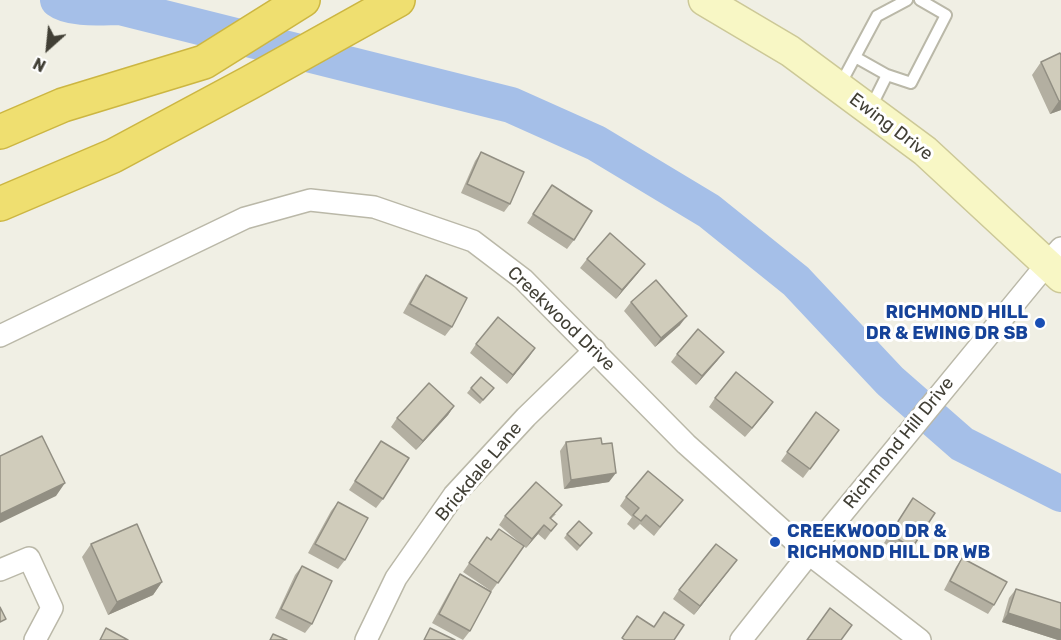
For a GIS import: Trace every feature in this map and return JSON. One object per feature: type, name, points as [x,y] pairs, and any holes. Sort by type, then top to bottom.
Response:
[{"type":"highway","points":[[0,132],[63,105],[204,62],[303,0]]},
{"type":"highway","points":[[0,204],[113,156],[398,0]]},
{"type":"main road","name":"Ewing Drive","points":[[704,0],[790,51],[926,151],[1056,263]]},
{"type":"street","name":"Creekwood Drive","points":[[0,336],[245,218],[310,200],[374,207],[473,241],[523,279],[686,444],[809,554],[920,640]]},
{"type":"street","name":"Richmond Hill Drive","points":[[741,640],[809,554],[1056,263]]},
{"type":"street","name":"Brickdale Lane","points":[[366,640],[396,579],[454,495],[526,417],[595,350]]},
{"type":"street","points":[[0,570],[29,558],[52,608],[35,640]]},
{"type":"lane","points":[[839,87],[877,16],[907,0]]},
{"type":"lane","points":[[855,57],[887,75],[911,83],[946,15],[920,0]]},
{"type":"lane","points":[[869,110],[887,75]]},
{"type":"building","points":[[1060,53],[1061,101],[1059,101],[1041,62]]},
{"type":"building","points":[[481,152],[524,172],[510,204],[467,184]]},
{"type":"building","points":[[552,185],[592,211],[574,240],[533,214]]},
{"type":"building","points":[[610,233],[645,264],[622,290],[587,259]]},
{"type":"building","points":[[426,275],[467,298],[452,327],[410,304]]},
{"type":"building","points":[[656,280],[687,316],[661,338],[631,302]]},
{"type":"building","points":[[498,317],[535,348],[513,375],[476,344]]},
{"type":"building","points":[[698,329],[724,352],[702,376],[677,354]]},
{"type":"building","points":[[736,372],[773,402],[752,428],[715,398]]},
{"type":"building","points":[[481,377],[494,388],[483,400],[471,388]]},
{"type":"building","points":[[429,383],[454,406],[423,441],[397,418]]},
{"type":"building","points":[[816,412],[839,430],[810,469],[787,452]]},
{"type":"building","points":[[42,436],[65,483],[0,514],[0,456]]},
{"type":"building","points":[[601,438],[602,444],[612,443],[616,473],[571,480],[566,442]]},
{"type":"building","points":[[381,441],[409,458],[383,499],[355,481]]},
{"type":"building","points":[[648,471],[683,500],[660,527],[646,515],[641,521],[633,515],[639,508],[626,497]]},
{"type":"building","points":[[536,482],[562,505],[550,518],[557,524],[551,531],[544,525],[532,539],[505,516]]},
{"type":"building","points":[[913,498],[935,513],[912,548],[890,534]]},
{"type":"building","points":[[338,502],[368,518],[345,560],[315,544]]},
{"type":"building","points":[[579,521],[592,533],[580,546],[567,534]]},
{"type":"building","points":[[137,524],[162,582],[117,602],[91,544]]},
{"type":"building","points":[[499,529],[524,546],[498,583],[469,563],[487,537],[491,540]]},
{"type":"building","points":[[716,544],[737,560],[700,606],[679,590]]},
{"type":"building","points":[[962,558],[1007,582],[994,605],[950,581]]},
{"type":"building","points":[[302,566],[332,581],[312,624],[281,609]]},
{"type":"building","points":[[460,574],[491,592],[470,631],[439,614]]},
{"type":"building","points":[[1016,589],[1061,603],[1061,630],[1008,613]]},
{"type":"building","points":[[0,607],[6,619],[0,622]]},
{"type":"building","points":[[830,608],[852,625],[841,640],[807,640]]},
{"type":"building","points":[[664,612],[684,625],[674,640],[625,640],[622,638],[637,616],[654,627]]},
{"type":"building","points":[[106,628],[128,640],[100,640]]},
{"type":"building","points":[[430,628],[455,640],[424,640]]},
{"type":"building","points":[[273,634],[287,640],[270,640]]},
{"type":"waterway","points":[[58,0],[79,7],[120,7],[511,105],[596,143],[709,211],[796,281],[890,381],[962,444],[1061,494]]},
{"type":"place","name":"RICHMOND HILL DR & EWING DR SB","points":[[1040,323]]},
{"type":"place","name":"CREEKWOOD DR & RICHMOND HILL DR WB","points":[[775,542]]}]
